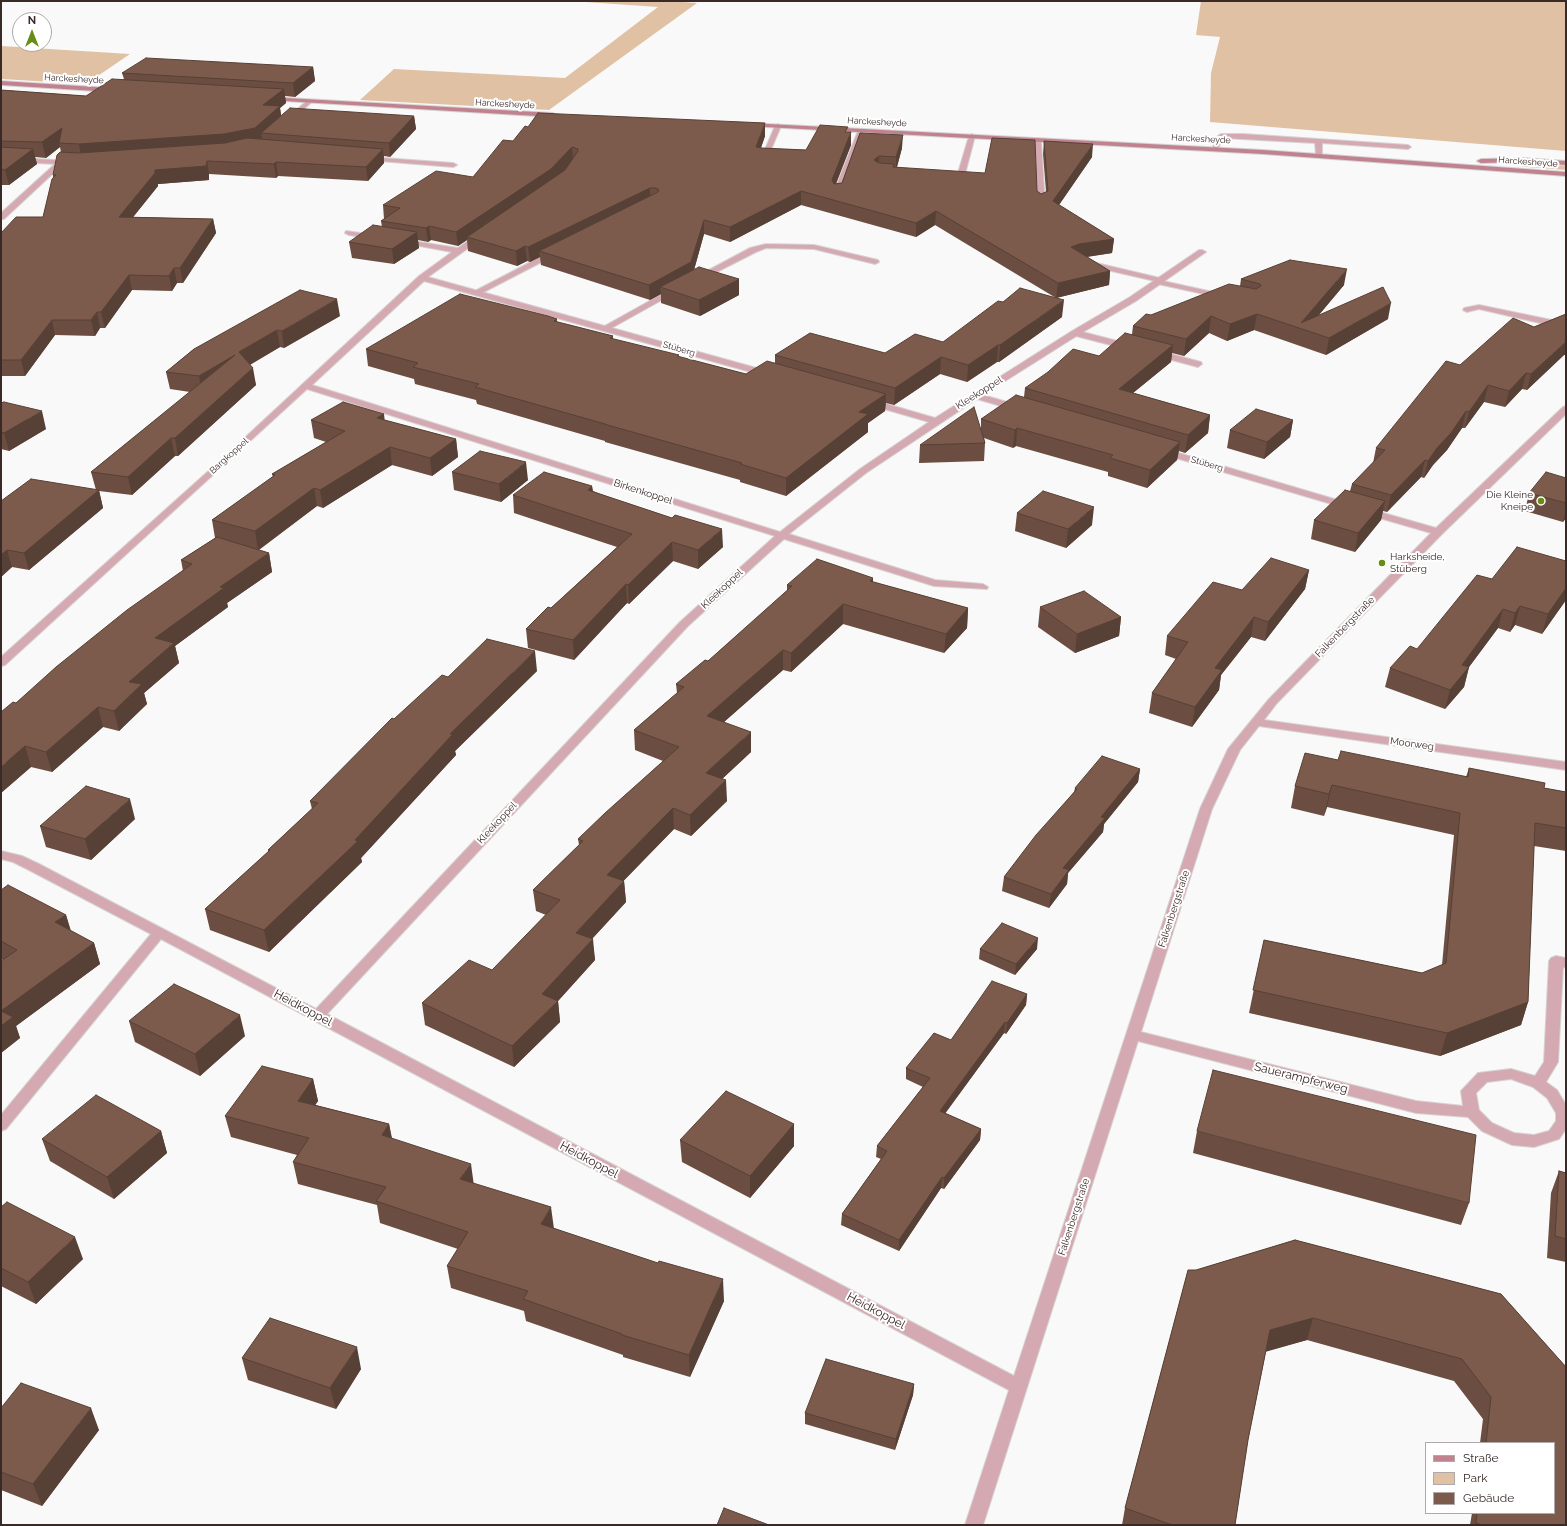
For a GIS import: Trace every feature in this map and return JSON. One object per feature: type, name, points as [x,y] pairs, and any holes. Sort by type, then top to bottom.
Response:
[{"type":"main road","name":"Harckesheyde","points":[[1,83],[119,90]]},
{"type":"main road","name":"Harckesheyde","points":[[261,98],[562,116]]},
{"type":"main road","name":"Harckesheyde","points":[[738,124],[1320,155],[1566,174]]},
{"type":"main road","name":"Harckesheyde","points":[[1440,164],[1523,160],[1566,162]]},
{"type":"street","points":[[281,126],[310,102]]},
{"type":"street","points":[[764,159],[778,126]]},
{"type":"street","points":[[837,194],[861,131]]},
{"type":"street","points":[[938,177],[961,174],[972,136]]},
{"type":"street","points":[[1215,149],[1221,136],[1243,136],[1408,147]]},
{"type":"street","points":[[1038,140],[1041,205]]},
{"type":"street","points":[[1318,141],[1320,155]]},
{"type":"street","points":[[360,158],[453,165]]},
{"type":"street","points":[[1,160],[82,163]]},
{"type":"street","points":[[1,217],[60,163]]},
{"type":"street","name":"Bargkoppel","points":[[1,663],[306,386],[422,278],[491,229]]},
{"type":"street","points":[[349,233],[459,251]]},
{"type":"street","points":[[605,328],[752,250],[766,246],[814,247],[875,262]]},
{"type":"street","points":[[477,292],[561,250]]},
{"type":"street","name":"Kleekoppel","points":[[317,1016],[684,624],[781,536],[863,471],[936,421],[1075,333],[1132,299],[1202,252]]},
{"type":"street","points":[[1081,262],[1230,298]]},
{"type":"street","name":"Stüberg","points":[[422,278],[778,376]]},
{"type":"street","points":[[1467,310],[1479,307],[1566,326]]},
{"type":"street","points":[[1075,333],[1198,364]]},
{"type":"street","name":"Birkenkoppel","points":[[306,386],[934,583],[983,588]]},
{"type":"street","points":[[975,396],[1028,411]]},
{"type":"street","points":[[861,400],[936,421]]},
{"type":"street","name":"Falkenbergstraße","points":[[974,1525],[1206,809],[1234,750],[1273,701],[1438,532],[1566,408]]},
{"type":"street","name":"Stüberg","points":[[1150,447],[1438,532]]},
{"type":"street","name":"Moorweg","points":[[1257,722],[1566,766]]},
{"type":"street","name":"Heidkoppel","points":[[1,855],[34,867],[160,932],[1019,1387]]},
{"type":"street","points":[[1,1125],[160,932]]},
{"type":"street","points":[[1538,1083],[1551,1062],[1556,961],[1566,963]]},
{"type":"street","name":"Sauerampferweg","points":[[1133,1036],[1416,1107],[1472,1112]]},
{"type":"street","points":[[1511,1074],[1538,1083],[1552,1094],[1563,1112],[1562,1122],[1554,1135],[1534,1141],[1512,1139],[1487,1127],[1472,1112],[1468,1091],[1483,1077],[1511,1074]]},
{"type":"green space","points":[[571,1],[669,1],[697,3],[549,110],[360,100],[394,69],[565,78],[658,7]]},
{"type":"green space","points":[[1201,1],[1566,1],[1566,151],[1210,122],[1211,73],[1220,37],[1196,35]]},
{"type":"green space","points":[[1,46],[12,47],[12,52],[52,52],[52,49],[130,54],[86,84],[1,79]]},
{"type":"green space","points":[[1525,162],[1566,165],[1566,170],[1514,165]]},
{"type":"building","points":[[146,58],[313,67],[293,83],[122,73]]},
{"type":"building","points":[[112,79],[284,89],[263,105],[280,106],[255,128],[224,134],[79,144],[59,143],[62,128],[42,142],[1,141],[1,90],[86,96]]},
{"type":"building","points":[[290,108],[414,116],[389,143],[261,133]]},
{"type":"building","points":[[538,113],[765,123],[756,147],[806,150],[820,125],[848,127],[845,132],[851,132],[832,180],[834,184],[842,183],[860,133],[903,135],[896,157],[879,156],[874,160],[879,163],[894,164],[893,167],[985,173],[992,138],[1035,140],[1037,191],[1041,194],[1048,191],[1044,141],[1093,144],[1053,201],[1114,239],[1079,244],[1071,247],[1110,271],[1058,283],[936,211],[916,223],[801,191],[730,227],[704,220],[691,262],[649,285],[539,251],[658,192],[659,190],[656,188],[650,188],[528,247],[525,246],[516,251],[467,237],[565,170],[578,151],[578,149],[572,147],[551,169],[456,232],[429,226],[426,228],[381,221],[400,208],[383,205],[436,171],[473,177],[503,140],[513,141],[525,126],[528,127]]},
{"type":"building","points":[[247,138],[383,149],[366,167],[276,162],[274,164],[207,161],[206,166],[155,170],[155,173],[119,217],[213,219],[180,268],[174,268],[169,276],[129,275],[101,312],[97,312],[91,320],[52,320],[21,360],[1,360],[1,233],[16,217],[43,217],[52,179],[56,175],[53,175],[57,155],[60,152],[79,153],[225,143]]},
{"type":"building","points":[[1,147],[33,149],[5,170],[1,169]]},
{"type":"building","points":[[373,225],[417,232],[392,249],[349,242]]},
{"type":"building","points":[[1290,260],[1347,269],[1301,323],[1383,287],[1391,303],[1329,338],[1257,314],[1230,324],[1211,316],[1186,339],[1133,326],[1146,314],[1151,315],[1229,284],[1256,289],[1261,286],[1260,284],[1241,279]]},
{"type":"building","points":[[699,267],[739,279],[699,300],[660,287]]},
{"type":"building","points":[[1020,288],[1064,300],[1000,345],[968,365],[941,357],[895,388],[775,355],[810,333],[885,353],[915,334],[943,342],[998,301],[1003,302]]},
{"type":"building","points":[[300,290],[337,299],[282,331],[277,330],[239,352],[253,368],[175,438],[171,438],[128,477],[91,472],[235,355],[199,376],[166,372],[194,349]]},
{"type":"building","points":[[460,294],[548,316],[557,319],[554,321],[613,336],[610,338],[679,355],[677,356],[746,374],[767,361],[886,394],[859,412],[868,414],[786,478],[740,464],[742,463],[475,387],[479,384],[413,367],[418,363],[366,349]]},
{"type":"building","points":[[1566,314],[1566,342],[1531,374],[1526,373],[1509,391],[1488,385],[1469,412],[1466,411],[1451,433],[1437,448],[1428,461],[1425,460],[1391,495],[1352,484],[1385,450],[1376,448],[1446,361],[1460,365],[1513,318],[1534,327]]},
{"type":"building","points":[[1125,333],[1173,345],[1119,389],[1210,415],[1188,435],[1025,388],[1048,372],[1073,349],[1099,356]]},
{"type":"building","points":[[1016,395],[1180,442],[1150,470],[1110,458],[1113,455],[1017,428],[1015,430],[981,419]]},
{"type":"building","points":[[4,402],[42,411],[4,433],[1,432],[1,403]]},
{"type":"building","points":[[343,402],[384,414],[377,418],[456,439],[430,458],[390,447],[320,490],[314,488],[255,531],[212,520],[275,475],[272,474],[345,431],[311,420]]},
{"type":"building","points":[[974,407],[985,443],[920,445]]},
{"type":"building","points":[[1256,409],[1293,420],[1267,442],[1230,430]]},
{"type":"building","points":[[480,451],[526,462],[499,484],[452,472]]},
{"type":"building","points":[[544,472],[592,486],[588,490],[672,518],[675,515],[722,529],[698,550],[672,542],[628,585],[626,584],[573,640],[526,629],[548,607],[551,608],[632,534],[513,495]]},
{"type":"building","points":[[1546,472],[1566,478],[1566,503],[1529,493]]},
{"type":"building","points":[[31,479],[99,490],[24,553],[7,550],[1,555],[1,501]]},
{"type":"building","points":[[1345,490],[1385,501],[1358,533],[1314,520]]},
{"type":"building","points":[[1043,491],[1094,507],[1068,529],[1017,513]]},
{"type":"building","points":[[217,537],[269,553],[220,587],[224,588],[155,638],[174,643],[129,682],[142,684],[114,711],[98,707],[46,752],[25,746],[1,767],[1,712],[13,702],[16,703],[56,667],[127,610],[192,564],[181,560]]},
{"type":"building","points":[[1517,547],[1566,561],[1566,588],[1548,614],[1520,606],[1515,613],[1503,609],[1462,665],[1469,667],[1450,690],[1390,668],[1410,646],[1417,649],[1477,575],[1492,579]]},
{"type":"building","points":[[1271,558],[1309,570],[1268,622],[1254,617],[1215,668],[1222,670],[1195,707],[1152,693],[1188,642],[1167,636],[1213,582],[1242,590]]},
{"type":"building","points":[[817,559],[873,578],[870,581],[968,608],[946,634],[843,604],[791,653],[783,650],[707,716],[751,732],[706,773],[726,780],[690,815],[673,808],[607,875],[624,881],[576,933],[593,939],[542,994],[558,1001],[512,1046],[422,1003],[469,960],[492,970],[560,900],[533,890],[583,841],[578,839],[679,747],[634,730],[684,687],[676,684],[705,660],[708,661],[792,586],[787,585]]},
{"type":"building","points":[[1084,591],[1121,617],[1077,634],[1040,607]]},
{"type":"building","points":[[487,639],[535,651],[450,734],[453,734],[355,840],[358,841],[264,930],[205,909],[270,850],[268,850],[318,803],[310,801],[392,718],[394,719],[442,675],[448,677]]},
{"type":"building","points":[[1341,751],[1468,777],[1469,768],[1545,783],[1544,788],[1566,792],[1566,828],[1535,823],[1528,1002],[1447,1033],[1253,990],[1264,940],[1422,973],[1446,963],[1460,813],[1332,785],[1329,794],[1295,786],[1305,753],[1338,760]]},
{"type":"building","points":[[1102,756],[1140,769],[1101,817],[1105,818],[1063,868],[1069,870],[1051,894],[1004,877],[1036,835],[1077,789],[1075,788]]},
{"type":"building","points":[[86,786],[130,799],[85,839],[40,826]]},
{"type":"building","points":[[8,885],[66,915],[55,922],[94,943],[1,1011],[1,961],[17,950],[1,941],[1,890]]},
{"type":"building","points":[[1002,923],[1038,938],[1016,964],[980,949]]},
{"type":"building","points":[[992,981],[1027,994],[1007,1023],[1005,1022],[940,1111],[981,1129],[944,1178],[942,1177],[899,1240],[842,1214],[887,1151],[877,1146],[930,1078],[906,1068],[934,1033],[951,1040]]},
{"type":"building","points":[[174,984],[240,1015],[195,1054],[129,1021]]},
{"type":"building","points":[[1,1011],[13,1017],[1,1026]]},
{"type":"building","points":[[262,1066],[313,1079],[298,1101],[389,1124],[382,1135],[471,1164],[460,1179],[551,1207],[541,1224],[658,1263],[659,1261],[723,1279],[689,1355],[622,1335],[523,1299],[528,1291],[447,1266],[468,1232],[376,1201],[386,1187],[293,1162],[309,1138],[225,1116]]},
{"type":"building","points":[[1213,1070],[1476,1135],[1469,1203],[1197,1131]]},
{"type":"building","points":[[726,1091],[794,1124],[750,1176],[680,1140]]},
{"type":"building","points":[[96,1095],[161,1131],[107,1177],[42,1139]]},
{"type":"building","points":[[1559,1171],[1566,1173],[1566,1239],[1555,1236]]},
{"type":"building","points":[[7,1202],[75,1237],[28,1282],[1,1268],[1,1207]]},
{"type":"building","points":[[1295,1240],[1501,1294],[1566,1367],[1566,1525],[1482,1525],[1476,1523],[1477,1514],[1555,1514],[1555,1442],[1486,1442],[1491,1397],[1462,1359],[1313,1318],[1270,1330],[1248,1440],[1235,1525],[1172,1525],[1125,1508],[1188,1270],[1196,1270]]},
{"type":"building","points":[[270,1318],[357,1347],[330,1388],[242,1358]]},
{"type":"building","points":[[826,1359],[914,1384],[896,1439],[805,1413]]},
{"type":"building","points":[[21,1383],[91,1408],[33,1484],[1,1472],[1,1408]]},
{"type":"building","points":[[724,1508],[769,1525],[717,1525]]},
{"type":"place","name":"Die Kleine Kneipe","points":[[1541,501]]},
{"type":"place","name":"Harksheide, Stüberg","points":[[1382,563]]}]
